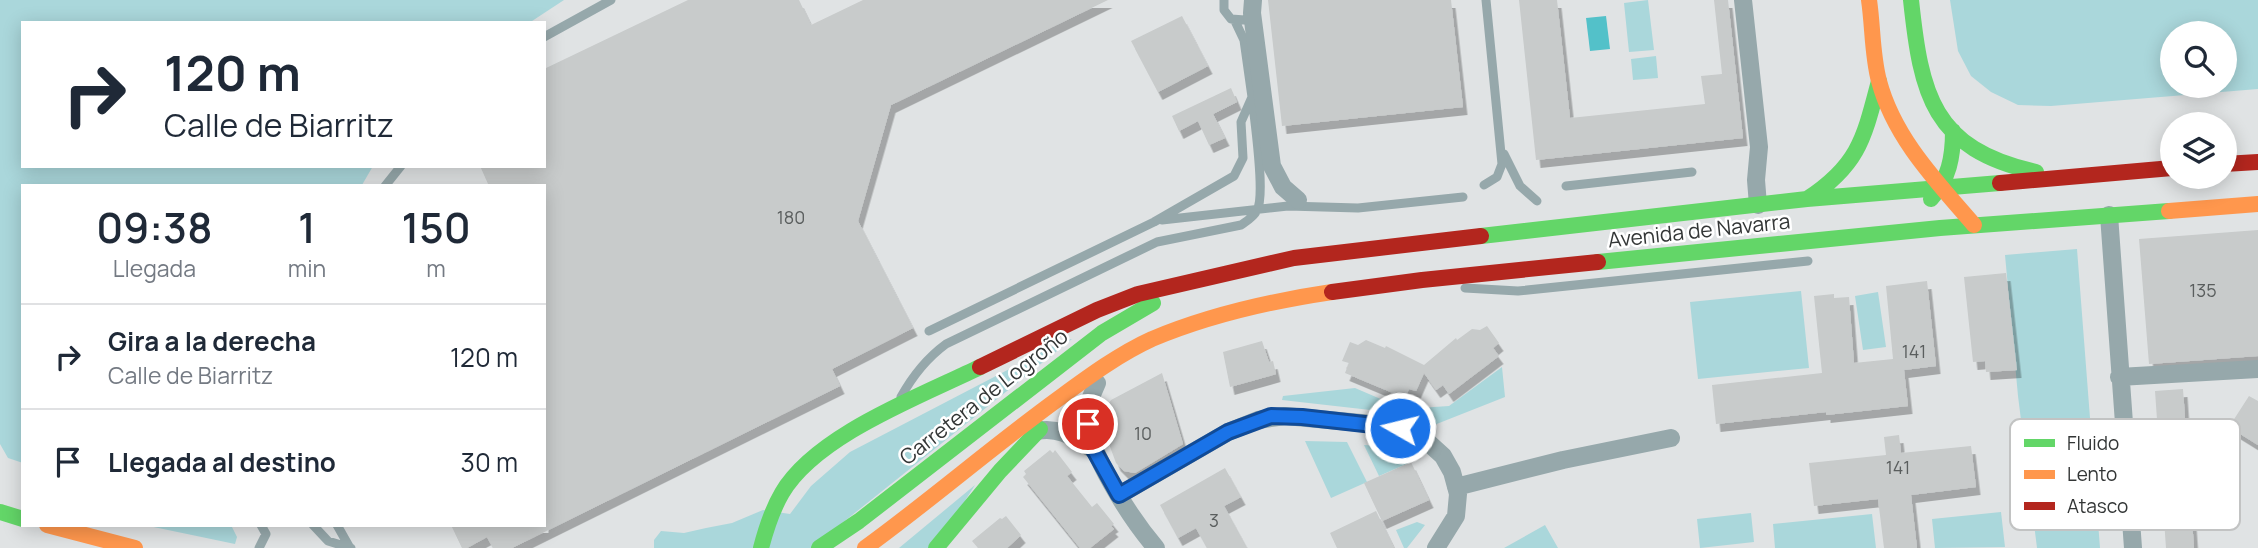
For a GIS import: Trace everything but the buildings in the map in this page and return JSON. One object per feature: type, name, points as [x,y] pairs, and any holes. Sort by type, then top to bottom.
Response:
[{"type":"main road","points":[[1870,0],[1879,80],[1901,132],[1942,188],[1974,225]]},
{"type":"main road","points":[[1911,0],[1923,84],[1936,110],[1953,131],[1991,159],[2029,171],[2060,176]]},
{"type":"main road","points":[[1807,199],[1827,186],[1844,170],[1870,117],[1879,80]]},
{"type":"main road","points":[[1894,232],[1942,188],[1953,159],[1953,131]]},
{"type":"main road","points":[[2237,163],[2258,162]]},
{"type":"main road","name":"Avenida de Navarra","points":[[1179,286],[1294,258],[1807,199],[2160,169]]},
{"type":"main road","name":"Avenida de Navarra","points":[[1151,340],[1192,324],[1273,302],[1422,280],[1894,232],[2258,204]]},
{"type":"main road","points":[[761,545],[783,491],[802,467],[843,434],[1097,310],[1138,294],[1179,286]]},
{"type":"main road","name":"Carretera de Logroño","points":[[819,548],[859,521],[1102,333],[1179,286]]},
{"type":"main road","points":[[936,548],[1037,431],[1151,340]]},
{"type":"main road","points":[[865,548],[1079,383],[1151,340]]},
{"type":"main road","points":[[0,512],[21,518]]},
{"type":"main road","points":[[55,527],[135,548]]},
{"type":"street","points":[[1743,0],[1759,147],[1756,180],[1758,205]]},
{"type":"street","points":[[1253,6],[1272,166],[1283,187],[1298,200]]},
{"type":"street","points":[[2109,215],[2122,419]]},
{"type":"street","points":[[2119,377],[2258,369]]},
{"type":"street","points":[[2235,370],[2258,385]]},
{"type":"street","points":[[1097,383],[1087,412],[1094,450],[1119,495],[1156,548]]},
{"type":"street","points":[[1119,495],[1228,432],[1271,416],[1400,428],[1421,436],[1443,456],[1452,472],[1459,505],[1456,516],[1436,548]]},
{"type":"street","points":[[1037,431],[1051,429],[1063,432],[1094,450]]},
{"type":"street","points":[[1456,487],[1563,460],[1671,438]]},
{"type":"street","points":[[2132,530],[2133,548]]},
{"type":"lane","points":[[546,36],[611,0]]},
{"type":"lane","points":[[894,408],[908,383],[935,352],[946,344],[1157,243],[1178,236],[1241,225],[1252,218],[1261,194],[1252,97],[1244,40],[1235,21],[1228,17],[1224,10],[1224,0]]},
{"type":"lane","points":[[1484,185],[1499,173],[1502,146],[1486,0]]},
{"type":"lane","points":[[1235,21],[1245,20],[1253,6]]},
{"type":"lane","points":[[929,331],[1154,222],[1238,171],[1243,158],[1241,122],[1252,97]]},
{"type":"lane","points":[[1502,146],[1514,176],[1523,190],[1537,201]]},
{"type":"lane","points":[[387,184],[399,168]]},
{"type":"lane","points":[[1566,186],[1692,172]]},
{"type":"lane","points":[[1154,222],[1182,216],[1288,206],[1358,208],[1462,197]]},
{"type":"lane","points":[[1268,208],[1298,200]]},
{"type":"lane","points":[[1422,280],[1461,288],[1518,291],[1808,261]]},
{"type":"lane","points":[[259,548],[266,534],[262,527]]},
{"type":"lane","points":[[315,527],[328,541],[351,548]]},
{"type":"lane","points":[[338,527],[351,548]]},
{"type":"shaded area","points":[[0,0],[564,0],[532,21],[21,21],[21,168],[372,168],[363,184],[21,184],[21,462],[8,458],[0,444]]},
{"type":"shaded area","points":[[1648,0],[1654,50],[1629,52],[1624,3]]},
{"type":"shaded area","points":[[1950,0],[2258,0],[2258,89],[2237,91],[2237,21],[2160,21],[2160,97],[2051,106],[2018,105],[1991,92],[1971,76],[1958,51]]},
{"type":"shaded area","points":[[1656,56],[1658,78],[1633,80],[1631,59]]},
{"type":"shaded area","points":[[2077,249],[2090,419],[2021,419],[2005,255]]},
{"type":"shaded area","points":[[1801,291],[1809,368],[1698,379],[1690,302]]},
{"type":"shaded area","points":[[1878,292],[1886,347],[1863,350],[1855,296]]},
{"type":"shaded area","points":[[1072,339],[811,548],[654,548],[654,540],[661,531],[684,533],[732,523],[763,510],[790,514],[811,486],[850,452],[1065,340]]},
{"type":"shaded area","points":[[1502,367],[1505,397],[1429,427],[1397,413],[1282,400],[1283,396],[1355,388],[1404,409],[1449,406]]},
{"type":"shaded area","points":[[1305,441],[1347,442],[1367,482],[1331,498]]},
{"type":"shaded area","points":[[1364,445],[1404,448],[1411,462],[1379,476]]},
{"type":"shaded area","points":[[975,485],[935,548],[899,548]]},
{"type":"shaded area","points":[[2001,512],[2005,547],[1935,548],[1932,519]]},
{"type":"shaded area","points":[[1751,513],[1754,542],[1700,548],[1697,519]]},
{"type":"shaded area","points":[[1872,514],[1876,548],[1775,548],[1773,524]]},
{"type":"shaded area","points":[[1417,522],[1425,525],[1407,548],[1404,548],[1396,530]]},
{"type":"shaded area","points":[[1545,525],[1558,548],[1504,548]]},
{"type":"shaded area","points":[[154,527],[232,527],[237,537],[235,544]]},
{"type":"shaded area","points":[[2035,530],[2099,530],[2100,548],[2037,548]]},
{"type":"water","points":[[1606,16],[1610,49],[1590,51],[1586,18]]},
{"type":"traffic: fast","points":[[1911,0],[1920,63],[1938,113],[1953,132],[1974,149],[2001,162],[2036,172]]},
{"type":"traffic: fast","points":[[1807,199],[1838,174],[1857,149],[1869,119],[1879,81]]},
{"type":"traffic: fast","points":[[1931,199],[1942,184],[1949,167],[1953,131]]},
{"type":"traffic: fast","points":[[1481,236],[1807,199],[2000,183]]},
{"type":"traffic: fast","points":[[1598,262],[1940,228],[2169,211]]},
{"type":"traffic: fast","points":[[819,548],[859,521],[1102,333],[1153,303]]},
{"type":"traffic: fast","points":[[761,548],[782,493],[798,472],[819,453],[844,435],[900,404],[980,367]]},
{"type":"traffic: fast","points":[[936,548],[1000,471],[1040,429]]},
{"type":"traffic: fast","points":[[0,512],[21,518]]},
{"type":"traffic: slow","points":[[1869,0],[1879,81],[1895,122],[1918,158],[1974,225]]},
{"type":"traffic: slow","points":[[2169,211],[2258,204]]},
{"type":"traffic: slow","points":[[865,548],[1033,417],[1092,374],[1128,352],[1174,330],[1218,316],[1263,304],[1332,292]]},
{"type":"traffic: slow","points":[[55,527],[135,548]]},
{"type":"traffic: jam","points":[[2237,163],[2258,162]]},
{"type":"traffic: jam","points":[[2000,183],[2160,169]]},
{"type":"traffic: jam","points":[[980,367],[1097,310],[1138,294],[1294,258],[1481,236]]},
{"type":"traffic: jam","points":[[1332,292],[1598,262]]},
{"type":"route","points":[[1088,424],[1094,450],[1119,495],[1228,432],[1271,416],[1400,428]]}]
